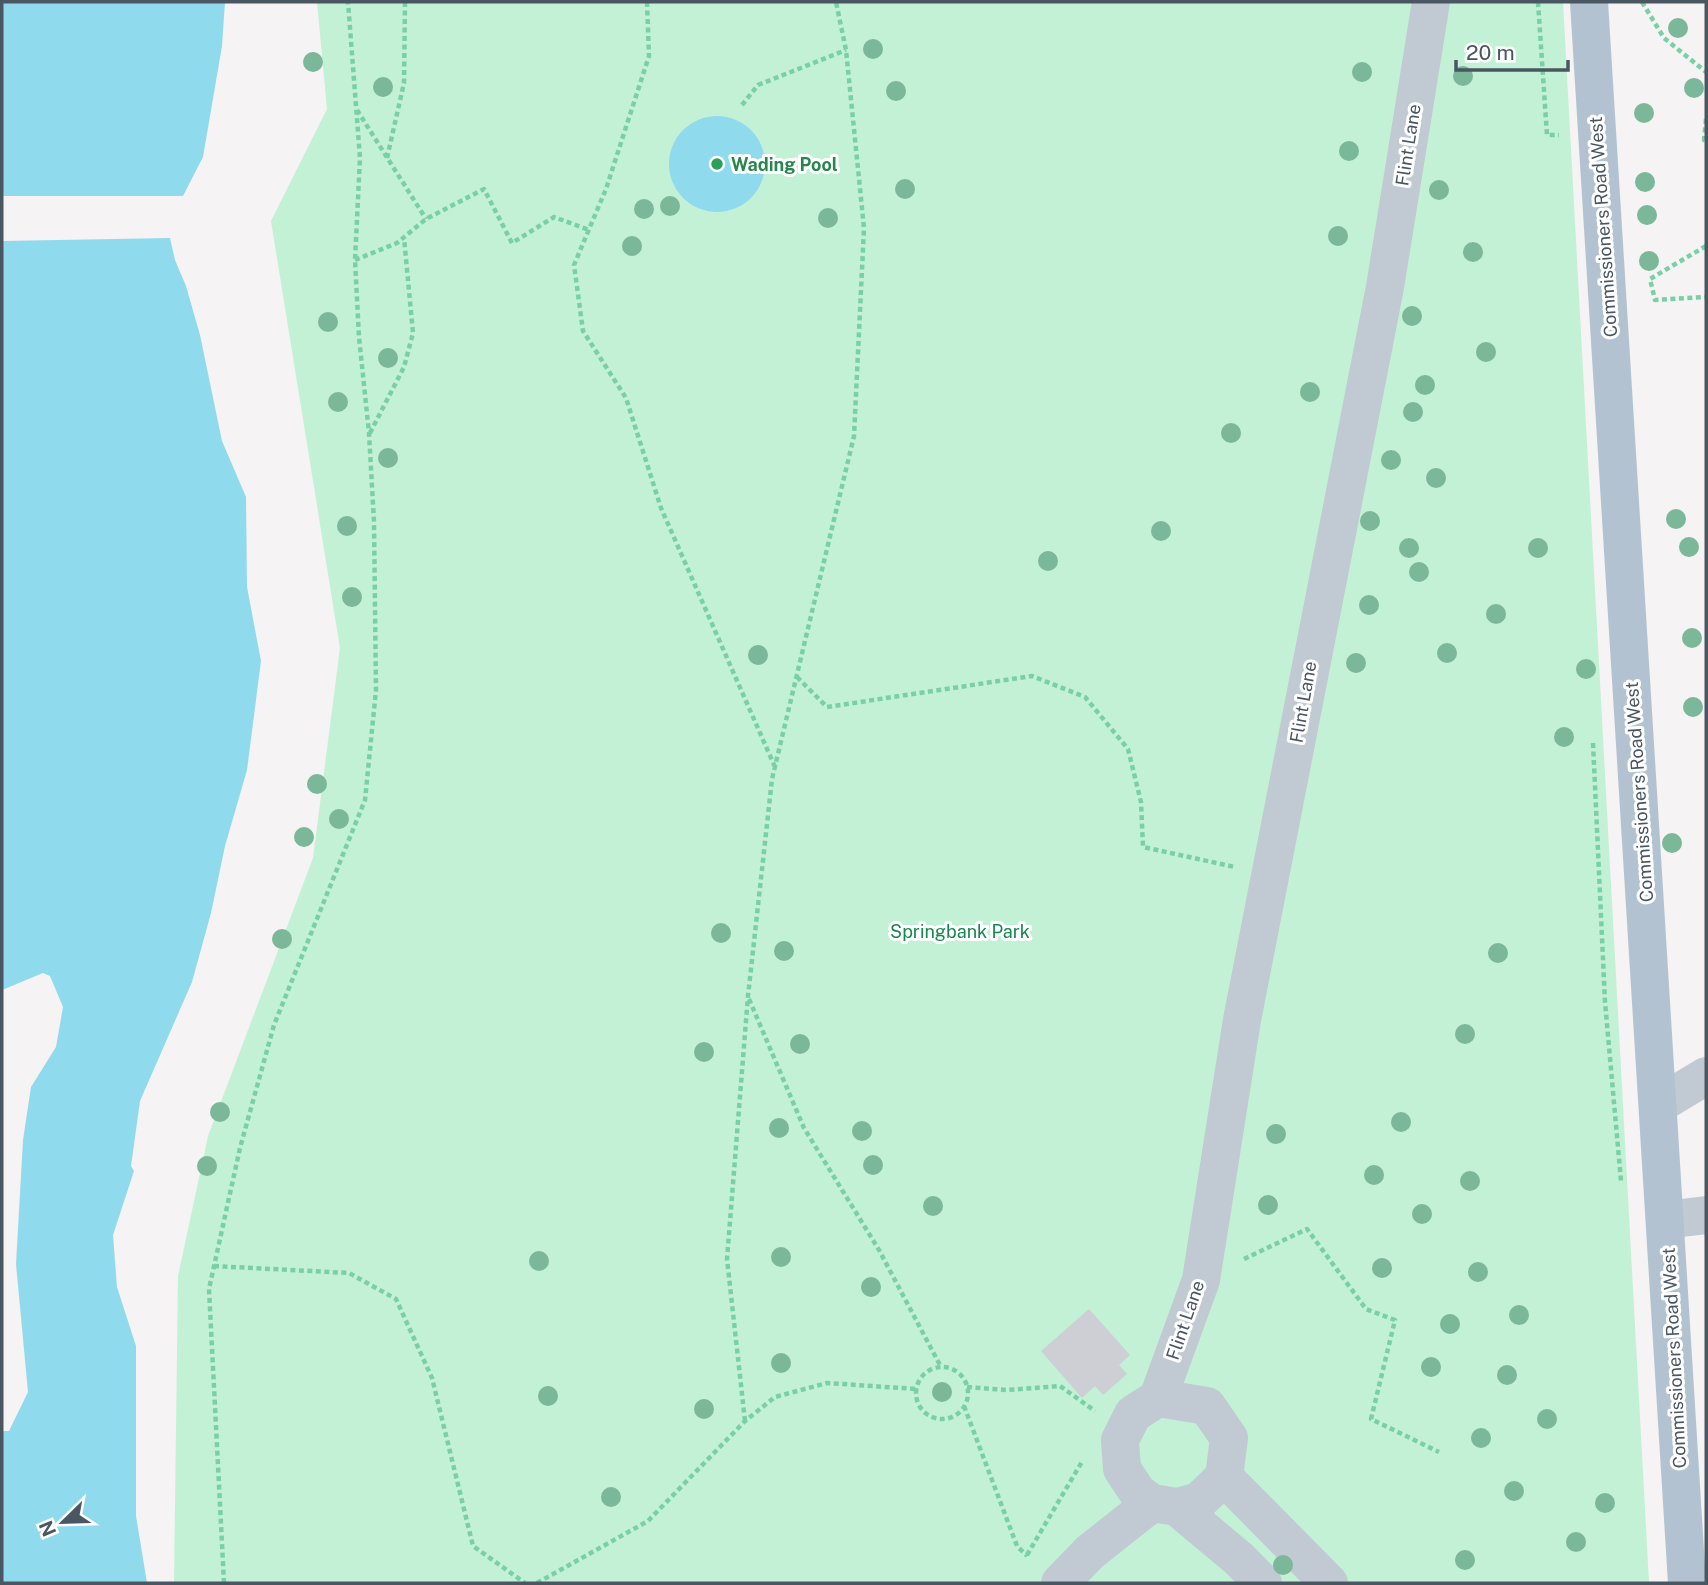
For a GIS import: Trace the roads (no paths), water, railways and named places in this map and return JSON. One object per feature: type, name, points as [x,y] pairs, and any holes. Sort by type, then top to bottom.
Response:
[{"type":"main road","name":"Commissioners Road West","points":[[1589,2],[1687,1583]]},
{"type":"street","name":"Flint Lane","points":[[1158,1398],[1201,1280],[1242,1020],[1385,288],[1431,2]]},
{"type":"street","points":[[1658,1105],[1706,1076]]},
{"type":"street","points":[[1665,1220],[1706,1215]]},
{"type":"street","points":[[1047,1574],[1090,1552],[1164,1505],[1199,1501],[1224,1478],[1229,1438],[1207,1406],[1158,1398],[1133,1414],[1120,1440],[1122,1469],[1138,1493],[1164,1505],[1239,1559],[1263,1583]]},
{"type":"street","points":[[1224,1478],[1329,1583]]},
{"type":"water","points":[[2,2],[225,2],[222,46],[203,157],[183,196],[2,196]]},
{"type":"water","name":"Wading Pool","points":[[717,116],[735,119],[751,130],[762,146],[765,164],[762,182],[751,198],[735,209],[717,212],[699,209],[683,198],[672,182],[669,164],[672,146],[683,130],[699,119]]},
{"type":"water","points":[[170,238],[200,335],[222,441],[246,497],[247,587],[261,661],[247,770],[225,846],[211,913],[192,982],[140,1101],[131,1166],[134,1171],[113,1235],[117,1287],[136,1346],[136,1516],[147,1583],[2,1583],[2,1431],[9,1431],[28,1392],[16,1264],[23,1140],[31,1087],[56,1047],[63,1007],[50,976],[43,973],[2,990],[2,241]]},
{"type":"place","name":"Wading Pool","points":[[717,164]]},
{"type":"park label","name":"Springbank Park","points":[[960,931]]}]
